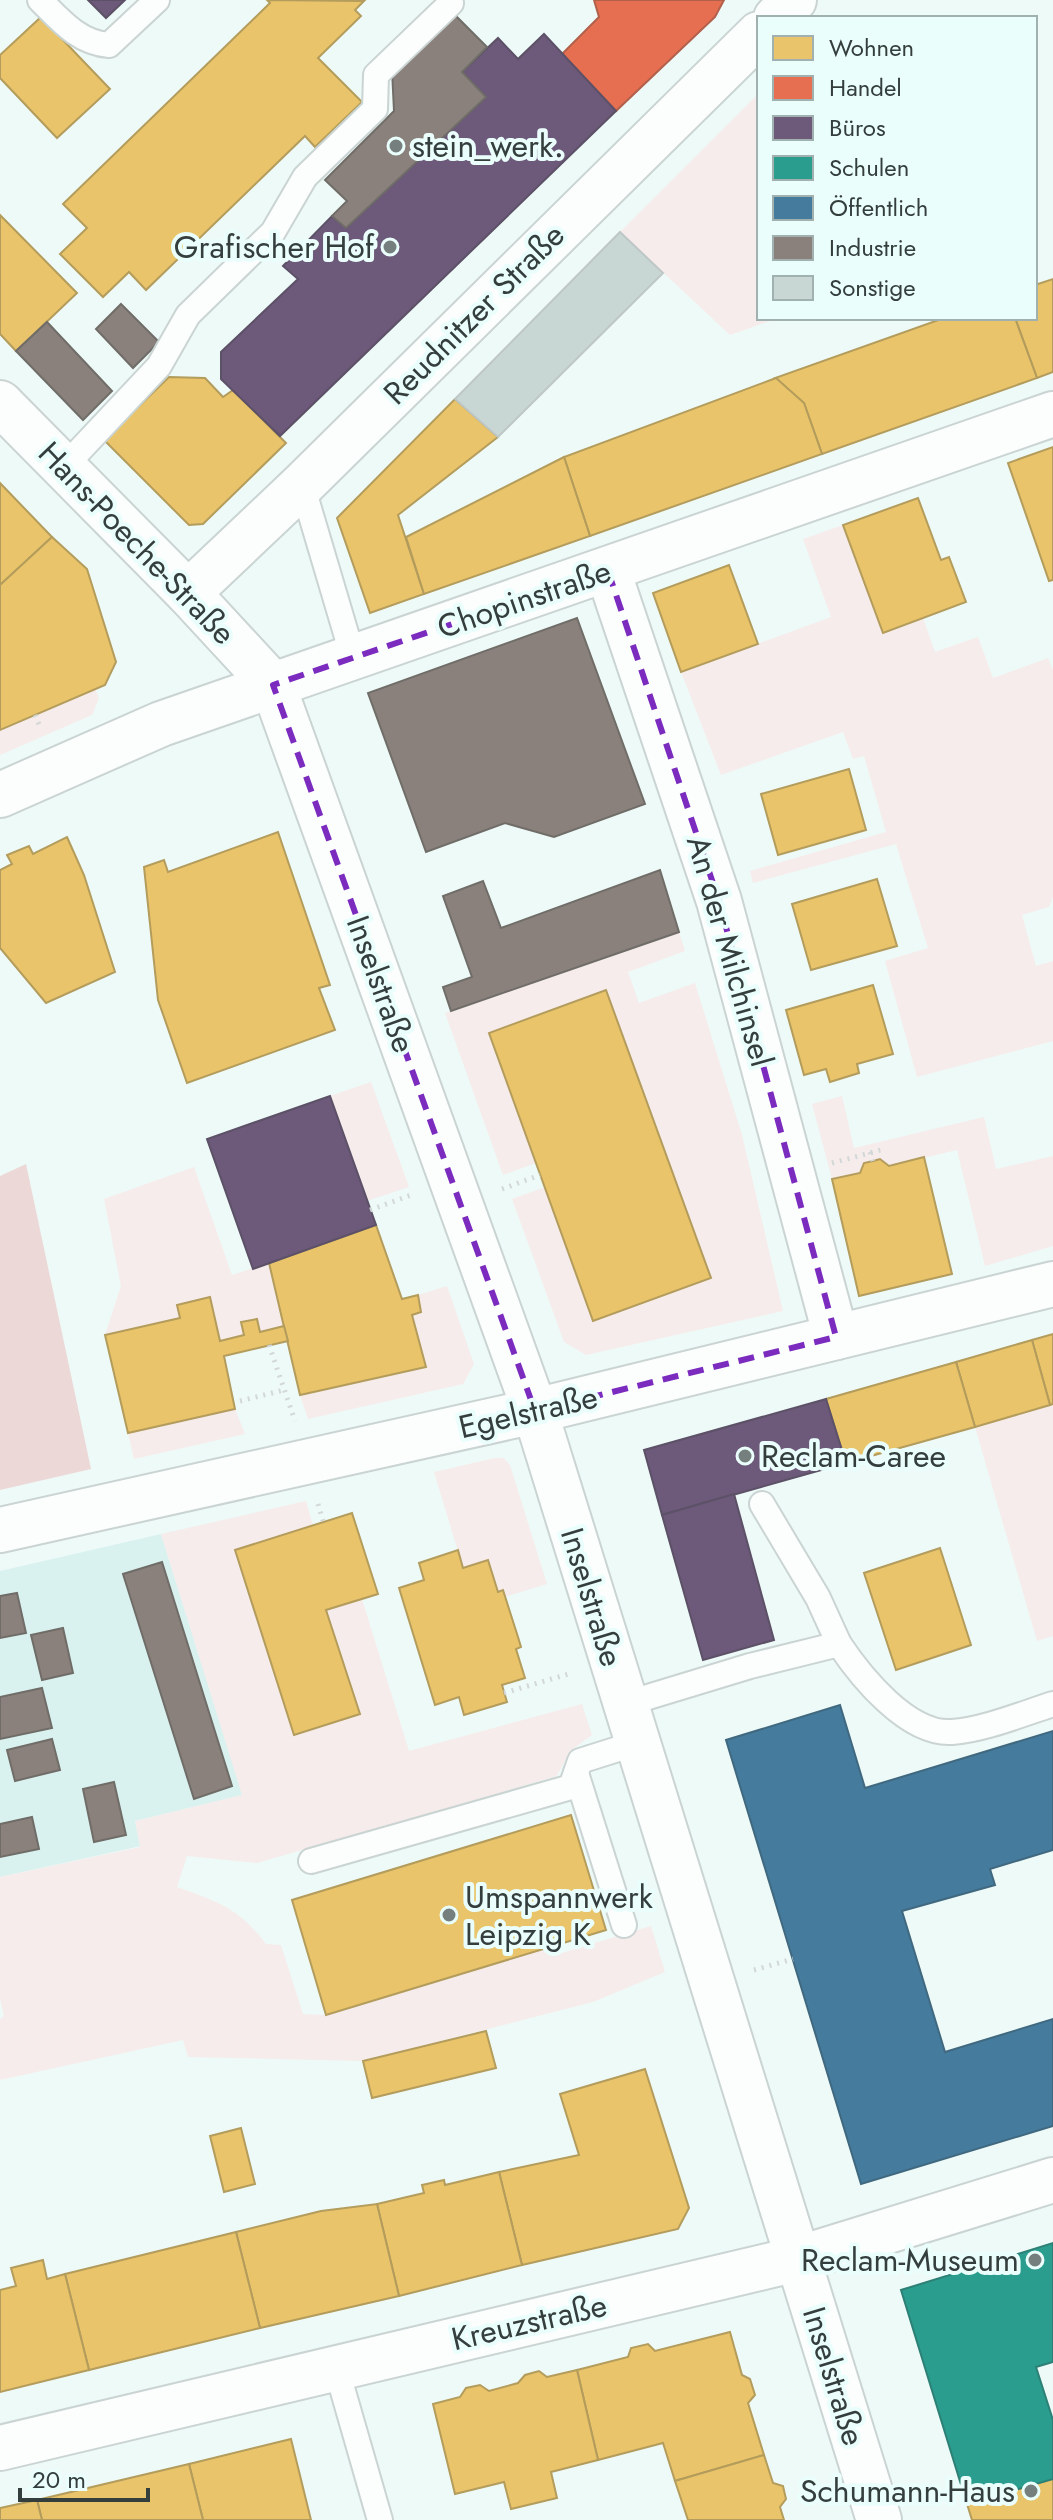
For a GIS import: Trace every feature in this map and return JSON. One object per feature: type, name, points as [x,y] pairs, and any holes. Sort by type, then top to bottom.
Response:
[{"type":"street","points":[[778,16],[794,0]]},
{"type":"street","name":"Reudnitzer Straße","points":[[188,593],[302,485],[757,36]]},
{"type":"street","name":"Hans-Poeche-Straße","points":[[0,403],[188,593],[273,685]]},
{"type":"street","name":"Chopinstraße","points":[[0,795],[161,724],[1053,414]]},
{"type":"street","name":"An der Milchinsel","points":[[608,571],[719,901],[836,1337]]},
{"type":"street","name":"Inselstraße","points":[[273,685],[535,1411],[879,2520]]},
{"type":"street","name":"Egelstraße","points":[[0,1530],[535,1411],[1053,1284]]},
{"type":"street","name":"Kreuzstraße","points":[[0,2448],[797,2259],[1053,2180]]},
{"type":"lane","points":[[40,0],[67,27],[93,44],[109,45],[157,0]]},
{"type":"lane","points":[[64,467],[159,366],[188,315],[273,232],[305,177],[375,109],[376,75],[451,3]]},
{"type":"lane","points":[[302,485],[353,657]]},
{"type":"lane","points":[[762,1504],[818,1598],[839,1644],[855,1667],[888,1703],[918,1724],[950,1733],[1053,1704]]},
{"type":"lane","points":[[311,1861],[571,1787],[580,1761],[631,1724],[750,1666],[839,1644]]},
{"type":"lane","points":[[576,1773],[624,1925]]},
{"type":"lane","points":[[336,2367],[380,2520]]},
{"type":"path","points":[[35,715],[38,722]]},
{"type":"path","points":[[823,1165],[881,1150]]},
{"type":"path","points":[[870,1152],[873,1161]]},
{"type":"path","points":[[501,1189],[540,1175]]},
{"type":"path","points":[[370,1210],[420,1192]]},
{"type":"path","points":[[269,1345],[298,1429]]},
{"type":"path","points":[[240,1401],[284,1390]]},
{"type":"path","points":[[504,1693],[581,1671]]},
{"type":"path","points":[[753,1970],[793,1959]]},
{"type":"highlighted area","points":[[608,571],[719,901],[836,1337],[535,1411],[273,685]]},
{"type":"shaded area","points":[[757,95],[757,320],[772,320],[730,335],[620,232]]},
{"type":"shaded area","points":[[843,525],[883,632],[923,618],[935,652],[978,637],[993,678],[1048,658],[1053,670],[1053,897],[1049,907],[1022,915],[1036,966],[1053,961],[1053,1041],[917,1077],[885,961],[928,948],[896,844],[753,883],[750,871],[886,832],[864,756],[853,759],[843,732],[721,775],[681,672],[831,617],[803,539]]},
{"type":"shaded area","points":[[95,689],[99,698],[92,715],[0,755],[0,730]]},
{"type":"shaded area","points":[[679,932],[685,951],[628,972],[639,1003],[695,983],[742,1135],[783,1311],[586,1355],[564,1342],[512,1199],[545,1187],[593,1321],[710,1277],[606,991],[489,1033],[536,1163],[503,1175],[445,1013]]},
{"type":"shaded area","points":[[371,1082],[409,1187],[367,1201],[330,1096]]},
{"type":"shaded area","points":[[842,1096],[854,1148],[984,1117],[996,1169],[1053,1156],[1053,1246],[985,1266],[957,1150],[889,1166],[881,1159],[864,1164],[860,1173],[832,1179],[812,1104]]},
{"type":"shaded area","points":[[26,1164],[91,1469],[0,1490],[0,1176]]},
{"type":"shaded area","points":[[194,1167],[232,1275],[269,1263],[284,1326],[220,1341],[210,1297],[177,1305],[180,1318],[105,1335],[121,1286],[104,1199]]},
{"type":"shaded area","points":[[447,1286],[474,1364],[463,1384],[308,1419],[300,1395],[426,1367],[412,1315],[421,1312],[418,1295]]},
{"type":"shaded area","points":[[1053,1404],[1053,1636],[1037,1641],[975,1427]]},
{"type":"shaded area","points":[[235,1409],[245,1434],[134,1459],[128,1433]]},
{"type":"shaded area","points":[[504,1458],[510,1465],[547,1584],[505,1597],[503,1591],[498,1592],[488,1560],[463,1568],[434,1472]]},
{"type":"shaded area","points":[[306,1501],[313,1525],[235,1550],[294,1735],[359,1713],[326,1610],[362,1599],[409,1751],[582,1704],[592,1735],[570,1751],[557,1776],[257,1863],[187,1856],[177,1887],[237,1914],[266,1944],[281,1945],[303,2014],[326,2015],[549,1947],[552,1956],[651,1926],[665,1972],[593,2002],[363,2061],[188,2057],[183,2040],[0,2080],[0,2019],[4,2016],[0,1999],[0,1877],[140,1847],[135,1821],[242,1795],[161,1534]]},
{"type":"shaded area","points":[[161,1534],[243,1795],[135,1821],[141,1846],[0,1877],[0,1571]]},
{"type":"building: Wohnen","points":[[267,0],[364,1],[355,10],[361,16],[318,58],[362,102],[315,147],[305,136],[146,290],[129,272],[103,297],[60,254],[87,228],[63,204],[270,3]]},
{"type":"building: Wohnen","points":[[41,17],[110,89],[57,138],[0,78],[0,55]]},
{"type":"building: Wohnen","points":[[0,215],[77,293],[16,351],[0,334]]},
{"type":"building: Wohnen","points":[[1053,279],[1053,372],[1037,378],[1016,320],[1037,320],[1037,284]]},
{"type":"building: Wohnen","points":[[938,320],[1016,320],[1037,378],[822,454],[804,403],[775,378]]},
{"type":"building: Wohnen","points":[[169,377],[205,378],[223,397],[233,390],[286,443],[203,524],[189,525],[104,440]]},
{"type":"building: Wohnen","points":[[776,378],[804,403],[822,454],[590,536],[564,457]]},
{"type":"building: Wohnen","points":[[455,399],[498,437],[398,515],[424,594],[370,613],[337,518]]},
{"type":"building: Wohnen","points":[[1053,447],[1053,580],[1049,581],[1008,463]]},
{"type":"building: Wohnen","points":[[564,457],[590,536],[424,594],[406,537]]},
{"type":"building: Wohnen","points":[[0,483],[52,537],[0,585]]},
{"type":"building: Wohnen","points":[[918,498],[941,560],[949,557],[966,602],[883,633],[843,525]]},
{"type":"building: Wohnen","points":[[52,537],[87,569],[116,662],[105,685],[0,730],[0,585]]},
{"type":"building: Wohnen","points":[[729,565],[758,644],[681,672],[653,593]]},
{"type":"building: Wohnen","points":[[849,769],[866,830],[778,855],[761,794]]},
{"type":"building: Wohnen","points":[[278,832],[330,985],[319,988],[335,1030],[187,1083],[158,1000],[144,867],[164,860],[168,872]]},
{"type":"building: Wohnen","points":[[67,837],[84,875],[115,972],[46,1003],[0,948],[0,870],[12,864],[7,855],[29,846],[33,854]]},
{"type":"building: Wohnen","points":[[877,879],[897,946],[811,970],[792,904]]},
{"type":"building: Wohnen","points":[[873,985],[893,1054],[857,1064],[859,1073],[830,1082],[826,1069],[804,1075],[786,1010]]},
{"type":"building: Wohnen","points":[[606,990],[711,1278],[593,1321],[489,1033]]},
{"type":"building: Wohnen","points":[[924,1157],[952,1274],[859,1296],[832,1179],[860,1173],[864,1163],[880,1159],[889,1166]]},
{"type":"building: Wohnen","points":[[376,1225],[402,1299],[418,1295],[421,1312],[412,1315],[426,1367],[300,1395],[269,1263]]},
{"type":"building: Wohnen","points":[[210,1297],[220,1341],[244,1335],[241,1322],[257,1319],[260,1332],[284,1326],[288,1341],[224,1356],[235,1409],[128,1433],[105,1335],[180,1318],[177,1305]]},
{"type":"building: Wohnen","points":[[1053,1334],[1053,1404],[1050,1405],[1032,1340]]},
{"type":"building: Wohnen","points":[[1032,1340],[1050,1405],[975,1427],[956,1362]]},
{"type":"building: Wohnen","name":"Reclam-Caree","points":[[956,1362],[975,1427],[846,1463],[826,1399]]},
{"type":"building: Wohnen","points":[[352,1513],[378,1594],[326,1610],[360,1714],[294,1735],[235,1550]]},
{"type":"building: Wohnen","points":[[940,1548],[971,1645],[896,1670],[864,1573]]},
{"type":"building: Wohnen","points":[[458,1550],[463,1568],[488,1560],[498,1592],[503,1590],[518,1637],[521,1647],[516,1649],[525,1678],[502,1685],[507,1702],[464,1715],[459,1697],[435,1705],[399,1588],[424,1580],[419,1563]]},
{"type":"building: Wohnen","name":"Umspannwerk Leipzig K","points":[[571,1815],[606,1930],[326,2015],[292,1900]]},
{"type":"building: Wohnen","points":[[486,2031],[496,2068],[372,2098],[363,2061]]},
{"type":"building: Wohnen","points":[[645,2069],[689,2208],[678,2229],[522,2265],[499,2172],[579,2155],[560,2094]]},
{"type":"building: Wohnen","points":[[241,2128],[255,2184],[224,2192],[210,2136]]},
{"type":"building: Wohnen","points":[[499,2172],[522,2265],[399,2296],[377,2204],[424,2193],[422,2185],[444,2180],[445,2185]]},
{"type":"building: Wohnen","points":[[377,2204],[399,2296],[260,2328],[236,2232],[321,2211]]},
{"type":"building: Wohnen","points":[[236,2232],[260,2328],[89,2370],[65,2274]]},
{"type":"building: Wohnen","points":[[43,2260],[47,2279],[65,2274],[89,2370],[0,2392],[0,2290],[16,2286],[11,2268]]},
{"type":"building: Wohnen","points":[[730,2332],[742,2375],[750,2379],[755,2395],[748,2403],[764,2455],[675,2481],[663,2443],[598,2460],[577,2370],[628,2357],[631,2348],[648,2344],[655,2351]]},
{"type":"building: Wohnen","points":[[577,2370],[598,2460],[551,2472],[557,2498],[511,2509],[504,2482],[455,2494],[433,2404],[460,2397],[466,2388],[480,2385],[489,2391],[518,2383],[525,2375],[539,2371],[547,2377]]},
{"type":"building: Wohnen","points":[[291,2439],[311,2520],[203,2520],[189,2464]]},
{"type":"building: Wohnen","points":[[764,2455],[773,2483],[783,2486],[786,2499],[780,2507],[784,2520],[688,2520],[675,2481]]},
{"type":"building: Wohnen","points":[[189,2464],[203,2520],[42,2520],[37,2500]]},
{"type":"building: Wohnen","name":"Schumann-Haus","points":[[1053,2479],[1053,2520],[972,2520],[967,2504]]},
{"type":"building: Wohnen","points":[[37,2500],[42,2520],[0,2520],[0,2508]]},
{"type":"building: Handel","points":[[594,0],[724,0],[715,17],[616,111],[562,54],[599,17]]},
{"type":"building: Büros","points":[[88,0],[125,0],[106,18]]},
{"type":"building: Büros","name":"Grafischer Hof","points":[[544,34],[616,111],[280,436],[221,379],[221,352],[298,279],[283,266],[332,216],[346,228],[486,97],[462,72],[498,38],[518,59]]},
{"type":"building: Büros","points":[[330,1096],[376,1225],[253,1269],[207,1139]]},
{"type":"building: Büros","name":"Reclam-Caree","points":[[826,1399],[846,1463],[662,1515],[644,1450]]},
{"type":"building: Büros","name":"Reclam-Caree","points":[[734,1494],[774,1640],[703,1660],[662,1515]]},
{"type":"building: Schulen","points":[[1053,2243],[1053,2362],[1036,2367],[1053,2420],[1053,2479],[967,2504],[901,2290]]},
{"type":"building: Öffentlich","points":[[840,1705],[865,1788],[1053,1731],[1053,1850],[990,1869],[995,1885],[902,1911],[945,2052],[1053,2019],[1053,2126],[861,2184],[726,1740]]},
{"type":"building: Industrie","name":"stein_werk.","points":[[452,12],[487,47],[462,72],[486,97],[346,228],[332,216],[347,201],[325,180],[394,111],[392,70]]},
{"type":"building: Industrie","points":[[121,304],[159,342],[133,368],[96,329]]},
{"type":"building: Industrie","points":[[47,322],[112,391],[83,420],[16,351]]},
{"type":"building: Industrie","points":[[577,618],[645,804],[554,837],[505,823],[426,852],[368,693]]},
{"type":"building: Industrie","points":[[660,870],[679,932],[451,1011],[443,987],[472,977],[443,896],[483,881],[501,928]]},
{"type":"building: Industrie","points":[[162,1562],[232,1786],[194,1799],[123,1574]]},
{"type":"building: Industrie","points":[[17,1593],[26,1633],[0,1638],[0,1596]]},
{"type":"building: Industrie","points":[[63,1628],[73,1673],[42,1680],[31,1635]]},
{"type":"building: Industrie","points":[[42,1688],[52,1728],[0,1739],[0,1697]]},
{"type":"building: Industrie","points":[[52,1739],[60,1770],[15,1781],[7,1750]]},
{"type":"building: Industrie","points":[[114,1782],[126,1835],[94,1842],[83,1789]]},
{"type":"building: Industrie","points":[[32,1817],[39,1849],[0,1857],[0,1824]]},
{"type":"building: Sonstige","points":[[620,232],[663,273],[498,437],[455,399]]},
{"type":"place","name":"stein_werk.","points":[[396,146]]},
{"type":"place","name":"Grafischer Hof","points":[[390,247]]},
{"type":"place","name":"Reclam-Caree","points":[[745,1456]]},
{"type":"place","name":"Umspannwerk Leipzig K","points":[[449,1915]]},
{"type":"place","name":"Reclam-Museum","points":[[1035,2260]]},
{"type":"place","name":"Schumann-Haus","points":[[1031,2491]]}]
